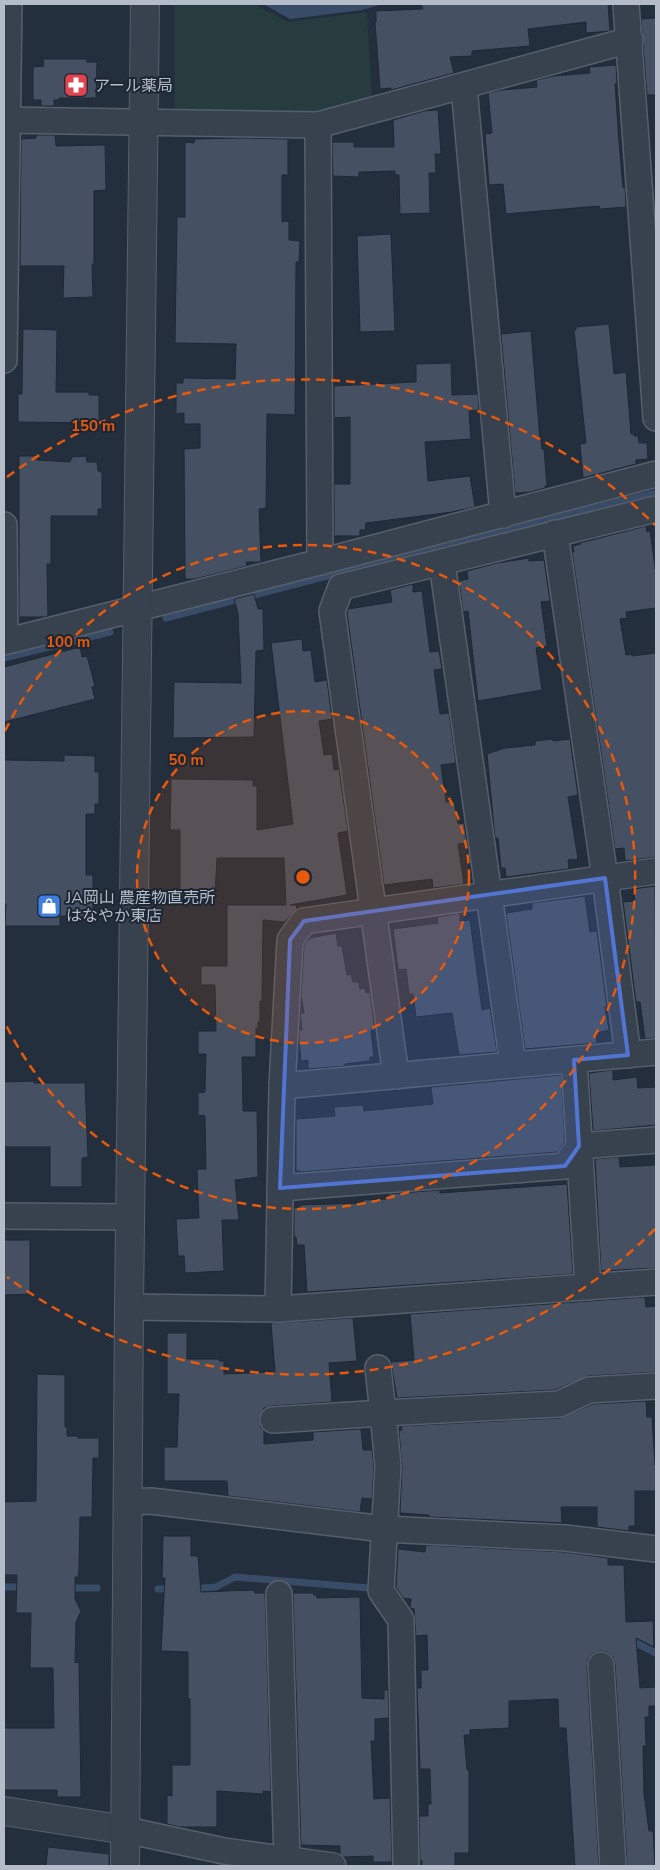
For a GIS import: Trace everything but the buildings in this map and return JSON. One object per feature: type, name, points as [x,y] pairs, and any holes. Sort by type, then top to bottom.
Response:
[{"type":"street","points":[[4,360],[9,4]]},
{"type":"street","points":[[125,1866],[136,609],[145,4]]},
{"type":"street","points":[[626,4],[647,159],[656,418]]},
{"type":"street","points":[[6,120],[318,125],[630,40]]},
{"type":"street","points":[[464,86],[503,515]]},
{"type":"street","points":[[318,125],[320,562]]},
{"type":"street","points":[[4,525],[4,642],[503,515],[656,474]]},
{"type":"street","points":[[396,1076],[332,611],[341,587],[656,510]]},
{"type":"street","points":[[555,534],[605,878],[628,1055]]},
{"type":"street","points":[[442,563],[513,1065]]},
{"type":"street","points":[[278,1309],[282,1086],[290,940],[304,921],[656,870]]},
{"type":"street","points":[[282,1086],[656,1052]]},
{"type":"street","points":[[574,1060],[588,1287]]},
{"type":"street","points":[[280,1188],[564,1166],[579,1146],[656,1140]]},
{"type":"street","points":[[4,1216],[131,1216]]},
{"type":"street","points":[[129,1307],[278,1309],[656,1282]]},
{"type":"street","points":[[378,1368],[388,1466],[380,1591],[401,1620],[406,1866]]},
{"type":"street","points":[[273,1420],[559,1404],[590,1390],[656,1386]]},
{"type":"street","points":[[128,1502],[151,1501],[384,1529],[565,1538],[656,1549]]},
{"type":"street","points":[[279,1594],[287,1860]]},
{"type":"street","points":[[601,1665],[613,1866]]},
{"type":"street","points":[[4,1811],[126,1830],[224,1851],[324,1866]]},
{"type":"highlighted area","points":[[605,878],[628,1055],[574,1060],[579,1146],[565,1166],[280,1188],[290,940],[304,921]]},
{"type":"green space","points":[[175,4],[254,4],[288,22],[367,12],[372,101],[318,112],[175,112]]},
{"type":"water","points":[[263,4],[383,4],[362,10],[290,19]]},
{"type":"waterway","points":[[166,618],[508,529],[656,493]]},
{"type":"waterway","points":[[4,658],[110,632]]},
{"type":"waterway","points":[[191,1589],[216,1587],[235,1577],[369,1588]]},
{"type":"waterway","points":[[4,1587],[26,1587]]},
{"type":"waterway","points":[[67,1588],[97,1588]]},
{"type":"waterway","points":[[158,1589],[173,1589]]},
{"type":"waterway","points":[[628,1639],[656,1653]]},
{"type":"place","name":"アール薬局","points":[[76,85]]},
{"type":"place","name":"JA岡山 農産物直売所 はなやか東店","points":[[49,906]]}]
